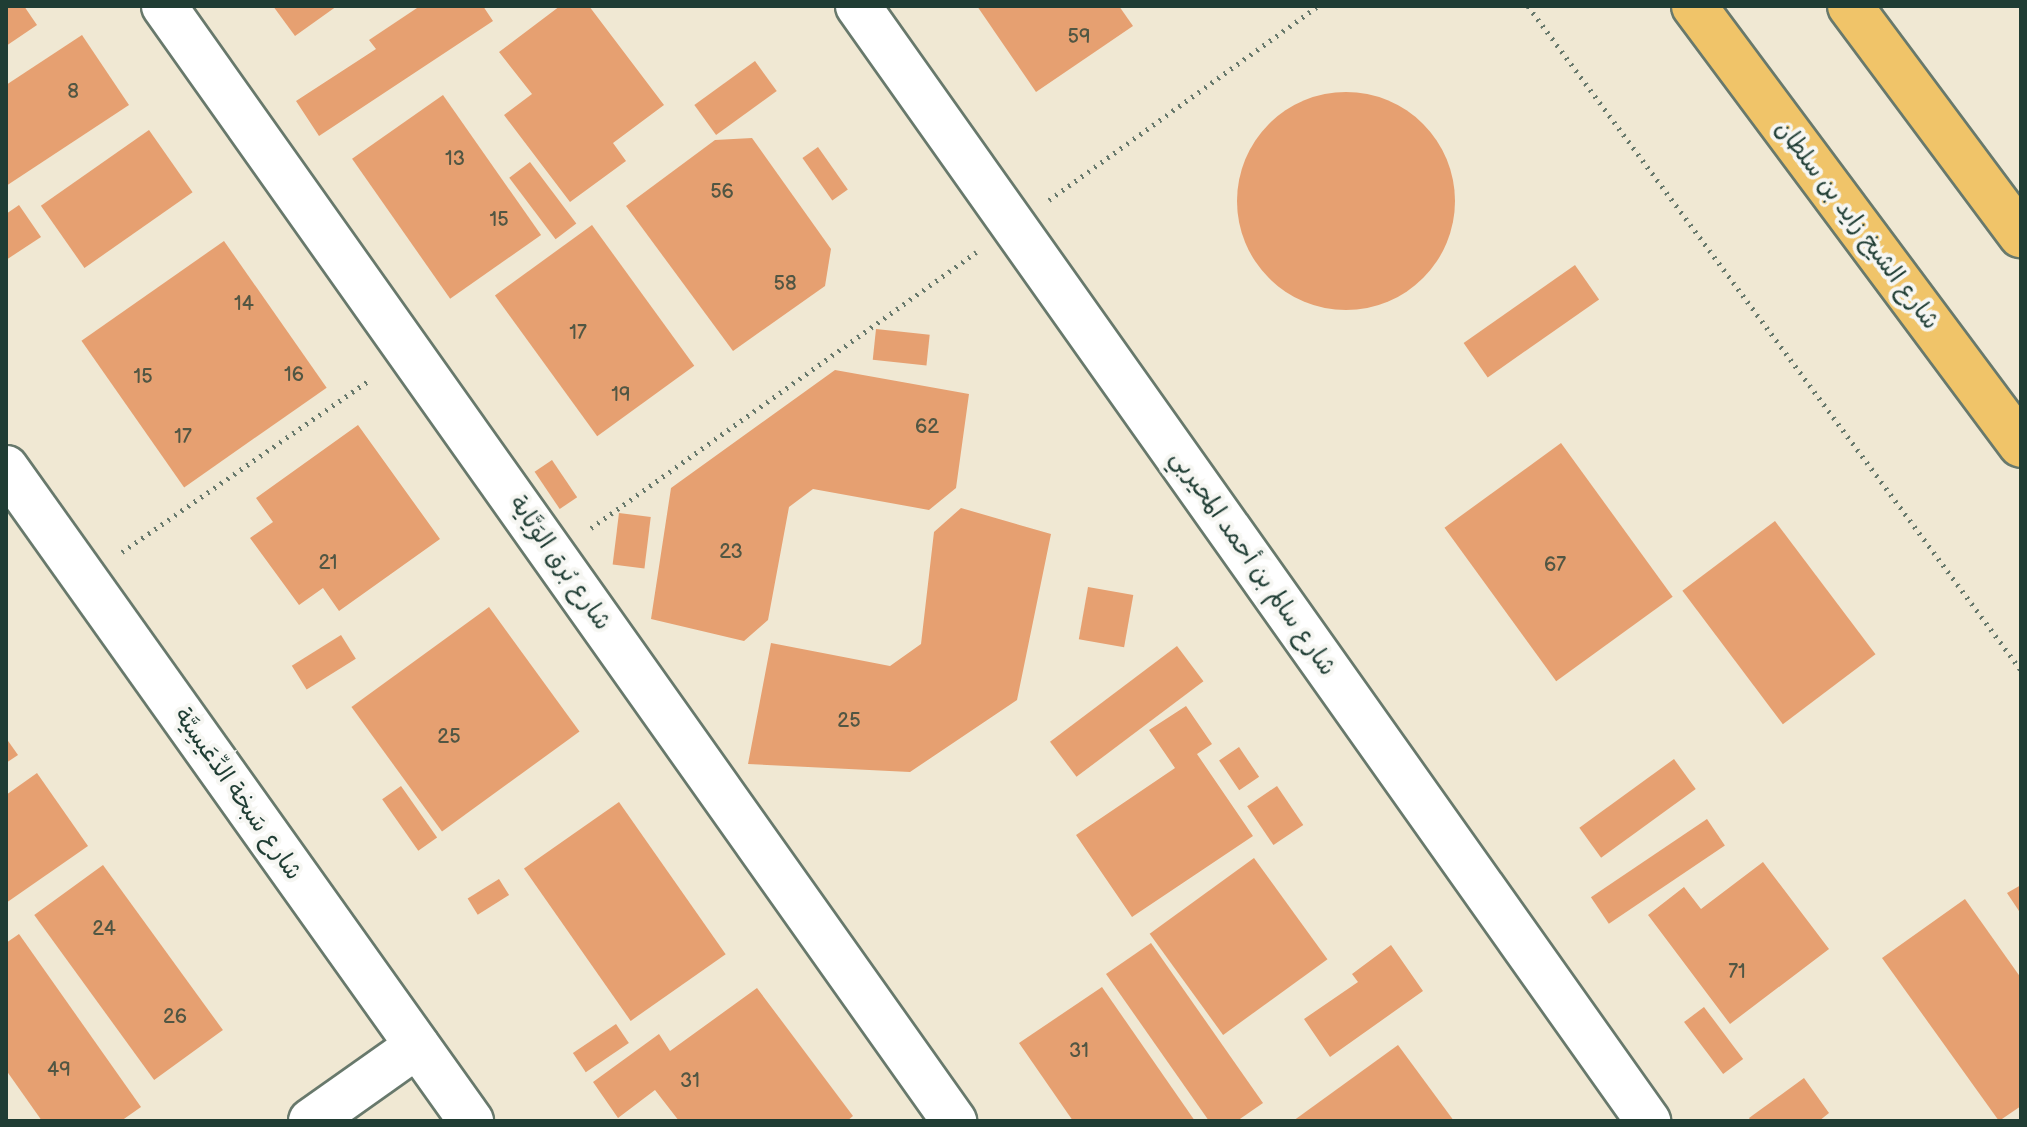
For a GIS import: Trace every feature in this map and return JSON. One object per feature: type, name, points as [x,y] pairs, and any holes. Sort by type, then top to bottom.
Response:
[{"type":"highway","name":"شارع الشيخ زايد بن سلطان","points":[[1694,6],[2021,445]]},
{"type":"highway","points":[[1850,6],[2021,235]]},
{"type":"street","name":"شارع بُرق الوَيَّاية","points":[[164,6],[954,1121]]},
{"type":"street","name":"شارع سالم بن أحمد المحيربي","points":[[858,6],[1648,1121]]},
{"type":"street","name":"شارع سَبخة الدِّعَيسِيَّة","points":[[6,468],[471,1121]]},
{"type":"street","points":[[311,1121],[417,1046]]},
{"type":"path","points":[[554,555],[1318,6]]},
{"type":"path","points":[[1528,6],[2021,670]]},
{"type":"path","points":[[113,559],[371,379]]},
{"type":"building","points":[[6,6],[24,6],[37,25],[6,46]]},
{"type":"building","points":[[273,6],[337,6],[295,36]]},
{"type":"building","points":[[420,6],[483,6],[493,21],[319,136],[296,101],[376,49],[369,40]]},
{"type":"building","points":[[560,6],[589,6],[664,105],[613,143],[626,161],[570,202],[504,115],[532,94],[499,52]]},
{"type":"building","points":[[977,6],[1119,6],[1133,26],[1036,92]]},
{"type":"building","points":[[82,35],[129,105],[6,186],[6,85]]},
{"type":"building","points":[[755,61],[777,91],[716,135],[694,105]]},
{"type":"building","points":[[1346,92],[1388,100],[1407,110],[1423,124],[1437,140],[1447,159],[1455,201],[1447,243],[1437,262],[1423,278],[1407,292],[1388,302],[1346,310],[1304,302],[1285,292],[1269,278],[1255,262],[1245,243],[1237,201],[1245,159],[1255,140],[1269,124],[1285,110],[1304,100]]},
{"type":"building","points":[[443,95],[541,235],[450,299],[352,159]]},
{"type":"building","points":[[149,130],[193,192],[84,268],[41,206]]},
{"type":"building","points":[[752,138],[831,249],[825,286],[733,351],[626,206],[715,140]]},
{"type":"building","points":[[818,147],[848,190],[832,200],[802,158]]},
{"type":"building","points":[[530,162],[576,223],[556,239],[509,178]]},
{"type":"building","points":[[19,205],[41,237],[6,260],[6,214]]},
{"type":"building","points":[[592,225],[694,366],[597,436],[495,296]]},
{"type":"building","points":[[224,241],[327,388],[184,487],[81,341]]},
{"type":"building","points":[[1575,265],[1599,299],[1488,377],[1464,343]]},
{"type":"building","points":[[876,329],[930,335],[926,365],[873,360]]},
{"type":"building","points":[[835,370],[969,394],[956,488],[929,510],[813,489],[789,507],[768,620],[744,641],[651,619],[671,488]]},
{"type":"building","points":[[358,425],[440,539],[339,611],[323,588],[299,605],[250,538],[273,522],[256,498]]},
{"type":"building","points":[[1561,443],[1673,597],[1556,681],[1445,528]]},
{"type":"building","points":[[552,460],[577,497],[560,509],[535,472]]},
{"type":"building","points":[[961,508],[1051,534],[1017,700],[910,772],[748,764],[771,643],[890,666],[921,644],[934,532]]},
{"type":"building","points":[[619,513],[651,517],[644,569],[613,565]]},
{"type":"building","points":[[1775,521],[1876,654],[1783,724],[1682,591]]},
{"type":"building","points":[[1088,587],[1133,595],[1124,647],[1079,639]]},
{"type":"building","points":[[489,607],[580,732],[442,832],[351,707]]},
{"type":"building","points":[[341,635],[356,659],[307,689],[292,666]]},
{"type":"building","points":[[1177,646],[1203,681],[1076,777],[1050,742]]},
{"type":"building","points":[[1186,706],[1212,744],[1197,754],[1253,836],[1132,917],[1076,835],[1175,768],[1149,730]]},
{"type":"building","points":[[6,738],[18,755],[6,763]]},
{"type":"building","points":[[1239,747],[1259,777],[1239,790],[1219,760]]},
{"type":"building","points":[[1674,759],[1696,789],[1601,858],[1579,828]]},
{"type":"building","points":[[37,773],[88,846],[6,903],[6,795]]},
{"type":"building","points":[[401,786],[437,838],[418,851],[382,799]]},
{"type":"building","points":[[1277,786],[1303,825],[1273,845],[1247,806]]},
{"type":"building","points":[[619,802],[726,954],[631,1021],[524,869]]},
{"type":"building","points":[[1707,819],[1725,846],[1609,924],[1591,897]]},
{"type":"building","points":[[1254,858],[1327,959],[1223,1035],[1150,934]]},
{"type":"building","points":[[1763,862],[1829,949],[1730,1024],[1648,915],[1684,887],[1701,909]]},
{"type":"building","points":[[103,865],[223,1030],[154,1080],[34,915]]},
{"type":"building","points":[[499,879],[509,895],[478,915],[468,899]]},
{"type":"building","points":[[2021,885],[2021,914],[2007,893]]},
{"type":"building","points":[[1965,899],[2021,978],[2021,1106],[1999,1121],[1882,958]]},
{"type":"building","points":[[19,934],[141,1107],[121,1121],[42,1121],[6,1070],[6,943]]},
{"type":"building","points":[[1151,943],[1263,1103],[1237,1121],[1209,1121],[1106,974]]},
{"type":"building","points":[[1391,945],[1423,991],[1330,1057],[1304,1019],[1358,982],[1352,974]]},
{"type":"building","points":[[1102,987],[1195,1121],[1073,1121],[1019,1043]]},
{"type":"building","points":[[757,988],[853,1116],[847,1121],[679,1121],[655,1090],[618,1118],[593,1082],[659,1034],[670,1051]]},
{"type":"building","points":[[1704,1007],[1743,1059],[1723,1074],[1684,1022]]},
{"type":"building","points":[[616,1024],[629,1043],[586,1072],[573,1053]]},
{"type":"building","points":[[1398,1045],[1454,1121],[1293,1121]]},
{"type":"building","points":[[1804,1078],[1829,1113],[1819,1121],[1751,1121],[1749,1118]]}]
